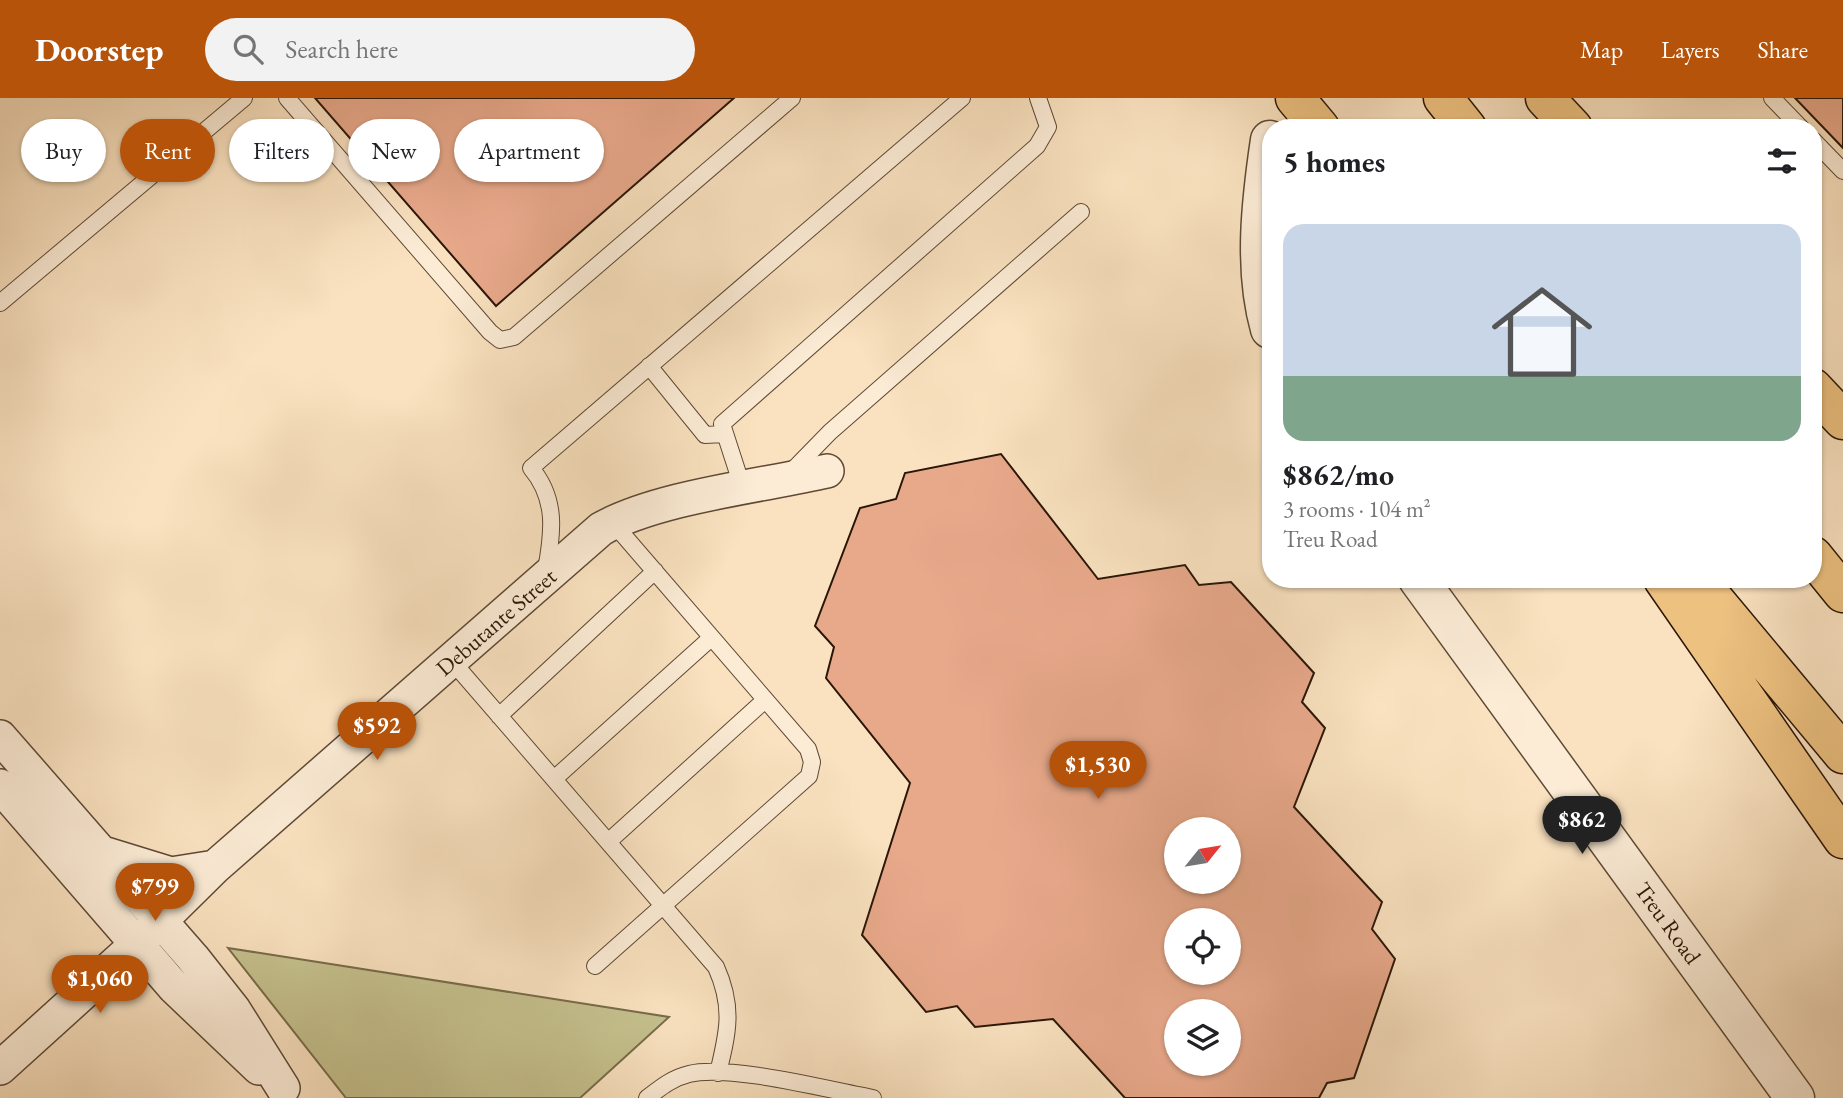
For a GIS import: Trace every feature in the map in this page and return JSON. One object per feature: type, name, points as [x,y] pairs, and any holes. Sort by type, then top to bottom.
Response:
[{"type":"highway","points":[[1295,98],[1312,119]]},
{"type":"highway","points":[[1443,98],[1460,119]]},
{"type":"highway","points":[[1545,98],[1565,119]]},
{"type":"highway","points":[[1822,398],[1843,420]]},
{"type":"highway","points":[[1822,567],[1843,593]]},
{"type":"highway","points":[[1669,588],[1843,839]]},
{"type":"highway","points":[[1705,588],[1843,754]]},
{"type":"street","points":[[1275,119],[1279,98]]},
{"type":"street","points":[[1262,195],[1262,266]]},
{"type":"street","name":"Debutante Street","points":[[0,1068],[162,921],[215,867],[544,579],[613,523],[664,506],[827,471]]},
{"type":"street","name":"Treu Road","points":[[1425,588],[1795,1098]]},
{"type":"street","points":[[0,737],[193,958],[234,1010],[287,1093]]},
{"type":"street","points":[[0,786],[211,1025],[287,1093]]},
{"type":"street","points":[[102,853],[171,874],[215,867]]},
{"type":"street","points":[[193,958],[192,928],[202,895],[215,867]]},
{"type":"lane","points":[[0,303],[244,98]]},
{"type":"lane","points":[[287,98],[490,332],[500,340],[514,337],[792,98]]},
{"type":"lane","points":[[544,579],[554,523],[544,483],[531,468],[961,98]]},
{"type":"lane","points":[[743,489],[722,424],[1037,146],[1048,127],[1038,98]]},
{"type":"lane","points":[[1772,98],[1792,119]]},
{"type":"lane","points":[[1822,149],[1843,171]]},
{"type":"lane","points":[[783,481],[830,432],[1082,212]]},
{"type":"lane","points":[[649,366],[705,435],[724,434]]},
{"type":"lane","points":[[595,966],[809,776],[812,761],[808,749],[613,523]]},
{"type":"lane","points":[[499,716],[655,571]]},
{"type":"lane","points":[[554,779],[711,638]]},
{"type":"lane","points":[[451,660],[716,967],[726,988],[729,1028],[718,1073]]},
{"type":"lane","points":[[608,842],[765,700]]},
{"type":"lane","points":[[646,1098],[672,1079],[691,1073],[718,1073],[873,1098]]},
{"type":"shaded area","points":[[228,948],[669,1017],[580,1098],[346,1098]]},
{"type":"building","points":[[315,98],[734,98],[496,306],[388,182],[440,182],[440,119],[348,119],[348,136]]},
{"type":"building","points":[[1795,98],[1843,98],[1843,148],[1822,126],[1822,119],[1815,119]]},
{"type":"building","points":[[1001,454],[1098,579],[1185,565],[1199,585],[1231,582],[1314,673],[1302,702],[1325,728],[1294,807],[1382,902],[1372,929],[1395,959],[1354,1078],[1327,1083],[1319,1098],[1125,1098],[1053,1019],[975,1027],[957,1006],[926,1012],[862,935],[910,783],[826,678],[834,647],[815,626],[860,508],[896,499],[905,473]]}]
